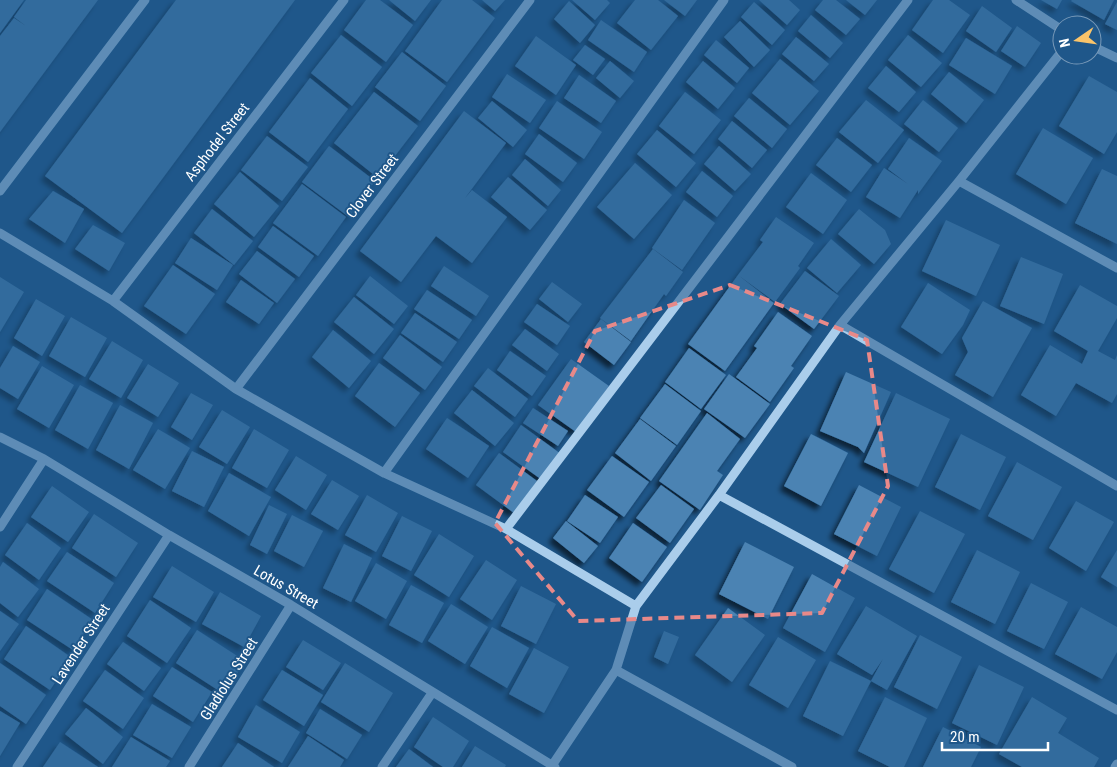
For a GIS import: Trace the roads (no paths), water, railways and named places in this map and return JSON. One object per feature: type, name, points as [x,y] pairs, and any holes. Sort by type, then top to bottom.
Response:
[{"type":"street","points":[[0,191],[145,0]]},
{"type":"street","name":"Asphodel Street","points":[[112,300],[344,0]]},
{"type":"street","name":"Clover Street","points":[[236,389],[530,0]]},
{"type":"street","points":[[384,473],[724,0]]},
{"type":"street","points":[[506,529],[908,0]]},
{"type":"street","points":[[1016,0],[1052,23]]},
{"type":"street","points":[[1102,51],[1117,58]]},
{"type":"street","points":[[552,766],[616,670],[636,606],[720,495],[840,325],[959,181],[1052,64]]},
{"type":"street","points":[[959,181],[1117,268]]},
{"type":"street","points":[[0,233],[112,300],[236,389],[384,473],[506,529],[636,606]]},
{"type":"street","points":[[840,325],[1117,486]]},
{"type":"street","name":"Lotus Street","points":[[0,437],[44,459],[169,535],[291,605],[552,766]]},
{"type":"street","points":[[0,527],[44,459]]},
{"type":"street","points":[[720,495],[1117,710]]},
{"type":"street","name":"Lavender Street","points":[[16,767],[169,535]]},
{"type":"street","name":"Gladiolus Street","points":[[190,767],[291,605]]},
{"type":"street","points":[[616,670],[792,767]]},
{"type":"street","points":[[382,767],[432,693]]}]
